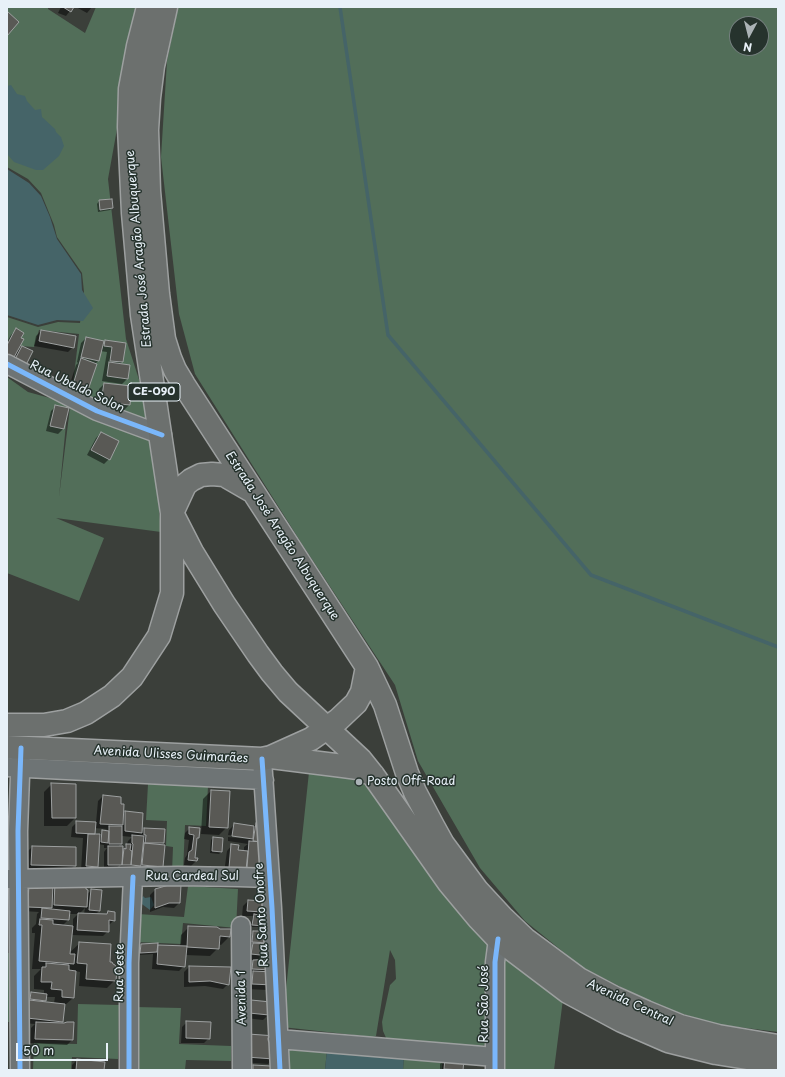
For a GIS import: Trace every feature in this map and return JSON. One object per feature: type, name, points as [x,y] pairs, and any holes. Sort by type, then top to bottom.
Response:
[{"type":"main road","name":"Estrada José Aragão Albuquerque","points":[[148,7],[138,46],[130,89],[130,166],[142,315],[162,435],[172,513],[192,552],[258,654],[288,692],[327,728]]},
{"type":"main road","name":"Estrada José Aragão Albuquerque","points":[[166,7],[152,66],[147,130],[152,230],[164,339],[175,370],[367,667]]},
{"type":"main road","points":[[7,725],[44,725],[67,721],[86,713],[112,696],[132,677],[159,636],[172,593],[172,513],[185,485],[191,480],[201,476],[212,474],[224,475],[253,491]]},
{"type":"main road","name":"Avenida Ulisses Guimarães","points":[[14,757],[266,765],[327,728],[356,703],[362,692],[367,667]]},
{"type":"main road","name":"Avenida Central","points":[[367,667],[385,704],[406,773],[433,826],[452,856],[477,890],[525,939],[579,979],[614,998],[646,1012],[698,1031],[743,1041],[778,1046]]},
{"type":"main road","name":"Avenida Central","points":[[327,728],[361,760],[373,775],[449,883],[479,919],[498,939],[568,992],[622,1021],[668,1040],[716,1053],[778,1063]]},
{"type":"main road","points":[[266,765],[343,766],[358,768],[373,775]]},
{"type":"street","name":"Rua Ubaldo Solon","points":[[7,364],[97,411],[162,435]]},
{"type":"street","points":[[14,757],[13,949],[20,1070]]},
{"type":"street","name":"Rua Santo Onofre","points":[[266,765],[280,1070]]},
{"type":"street","name":"Rua Cardeal Sul","points":[[13,879],[133,877],[270,878]]},
{"type":"street","name":"Rua Oeste","points":[[129,1070],[129,963],[133,877]]},
{"type":"street","name":"Avenida 1","points":[[241,926],[242,1070]]},
{"type":"street","name":"Rua São José","points":[[495,1063],[495,962],[498,939]]},
{"type":"street","points":[[278,1039],[495,1063]]},
{"type":"green space","points":[[7,7],[48,7],[48,9],[85,33],[96,7],[139,7],[108,179],[126,339],[151,417],[161,532],[56,518],[104,538],[79,601],[7,573],[7,377],[28,392],[68,403],[59,497],[79,334],[39,330],[34,347],[7,345],[7,317],[38,327],[58,322],[80,323],[84,292],[82,273],[57,237],[54,225],[41,193],[28,179],[7,167]]},
{"type":"green space","points":[[178,7],[778,7],[778,1032],[714,1024],[658,1006],[582,967],[525,921],[480,868],[418,761],[395,685],[302,544],[195,374],[179,314],[161,157],[167,61]]},
{"type":"green space","points":[[309,772],[354,777],[368,787],[488,940],[488,1039],[485,1045],[473,1049],[387,1040],[383,1031],[382,1022],[390,985],[396,979],[395,960],[390,950],[376,1036],[372,1037],[282,1027]]},
{"type":"green space","points":[[148,784],[208,786],[206,826],[185,825],[183,873],[172,872],[173,847],[166,846],[167,821],[146,820]]},
{"type":"green space","points":[[188,886],[238,889],[236,928],[183,923],[181,944],[136,942],[138,914],[184,917]]},
{"type":"green space","points":[[7,953],[18,953],[18,1022],[7,1022]]},
{"type":"green space","points":[[501,958],[515,962],[563,999],[554,1070],[497,1070]]},
{"type":"green space","points":[[78,1004],[119,1005],[118,1059],[72,1057],[71,1070],[33,1070],[34,1043],[77,1044]]},
{"type":"green space","points":[[135,1007],[181,1008],[179,1044],[231,1046],[231,1061],[186,1060],[185,1070],[133,1070]]},
{"type":"green space","points":[[282,1036],[443,1047],[442,1070],[403,1070],[404,1055],[327,1050],[325,1070],[283,1070]]},
{"type":"water","points":[[11,85],[17,94],[25,96],[27,101],[35,110],[41,109],[42,117],[61,137],[64,146],[59,156],[43,170],[36,170],[14,162],[7,154],[7,86]]},
{"type":"water","points":[[7,169],[29,183],[41,196],[57,239],[81,274],[82,290],[93,308],[83,321],[57,320],[38,325],[7,315]]},
{"type":"water","points":[[143,896],[145,898],[151,897],[154,905],[150,910],[139,902]]},
{"type":"water","points":[[327,1050],[404,1055],[403,1070],[325,1070]]},
{"type":"building","points":[[63,7],[74,7],[71,12]]},
{"type":"building","points":[[7,11],[19,22],[7,36]]},
{"type":"building","points":[[112,199],[113,208],[100,210],[99,200]]},
{"type":"building","points":[[16,328],[24,333],[21,338],[24,339],[12,361],[7,358],[7,345]]},
{"type":"building","points":[[41,330],[76,336],[74,348],[39,341]]},
{"type":"building","points":[[86,337],[104,341],[99,361],[81,357]]},
{"type":"building","points":[[105,340],[126,343],[123,362],[110,361],[112,347],[104,346]]},
{"type":"building","points":[[22,346],[33,351],[26,365],[15,359]]},
{"type":"building","points":[[81,358],[97,364],[88,390],[73,385]]},
{"type":"building","points":[[109,362],[130,365],[128,379],[107,376]]},
{"type":"building","points":[[104,383],[132,386],[130,405],[101,402]]},
{"type":"building","points":[[55,405],[69,408],[64,429],[50,426]]},
{"type":"building","points":[[101,432],[119,441],[110,460],[91,450]]},
{"type":"building","points":[[51,783],[76,784],[76,818],[52,818]]},
{"type":"building","points":[[211,790],[230,791],[228,828],[209,827]]},
{"type":"building","points":[[103,795],[121,797],[121,804],[124,804],[123,825],[100,824]]},
{"type":"building","points":[[125,811],[143,813],[142,833],[125,831]]},
{"type":"building","points":[[76,821],[96,822],[95,834],[76,833]]},
{"type":"building","points":[[234,823],[254,826],[253,839],[232,836]]},
{"type":"building","points":[[256,823],[263,824],[261,842],[253,841]]},
{"type":"building","points":[[109,826],[122,826],[122,844],[109,844]]},
{"type":"building","points":[[189,827],[200,828],[199,838],[197,838],[195,858],[198,858],[197,861],[188,860],[189,852],[192,850],[194,835],[189,834]]},
{"type":"building","points":[[144,828],[165,829],[164,843],[145,843],[146,835],[144,835]]},
{"type":"building","points":[[102,830],[109,831],[108,843],[101,842]]},
{"type":"building","points":[[88,834],[100,834],[98,867],[86,866]]},
{"type":"building","points":[[132,835],[144,836],[141,866],[131,865],[133,844]]},
{"type":"building","points":[[213,837],[223,838],[222,852],[212,851]]},
{"type":"building","points":[[249,841],[266,842],[264,869],[247,868]]},
{"type":"building","points":[[144,843],[165,845],[163,867],[142,865]]},
{"type":"building","points":[[126,844],[131,844],[131,865],[122,865],[124,848],[126,849]]},
{"type":"building","points":[[231,844],[239,845],[238,850],[248,851],[246,870],[229,868]]},
{"type":"building","points":[[32,846],[76,847],[76,866],[31,865]]},
{"type":"building","points":[[108,846],[123,846],[122,865],[108,865]]},
{"type":"building","points":[[29,882],[53,884],[52,908],[28,907]]},
{"type":"building","points":[[55,882],[86,883],[86,889],[88,890],[87,907],[54,905]]},
{"type":"building","points":[[169,885],[181,885],[180,903],[169,903],[155,908],[155,889]]},
{"type":"building","points":[[91,889],[102,890],[100,911],[89,910]]},
{"type":"building","points":[[248,900],[264,901],[263,912],[247,911]]},
{"type":"building","points":[[42,908],[70,911],[69,920],[41,918]]},
{"type":"building","points":[[108,911],[115,912],[115,921],[109,920],[109,932],[77,930],[78,913],[107,914]]},
{"type":"building","points":[[254,914],[264,916],[264,926],[252,925]]},
{"type":"building","points":[[40,919],[53,920],[53,924],[73,926],[70,954],[75,954],[74,964],[39,961],[42,925],[39,925]]},
{"type":"building","points":[[188,926],[231,929],[230,937],[220,936],[219,949],[187,947]]},
{"type":"building","points":[[253,931],[268,931],[268,943],[252,942]]},
{"type":"building","points":[[79,942],[111,944],[110,962],[115,965],[117,969],[116,981],[86,979],[87,964],[77,963]]},
{"type":"building","points":[[158,943],[157,952],[140,953],[141,944]]},
{"type":"building","points":[[253,943],[270,944],[270,956],[251,954]]},
{"type":"building","points":[[158,945],[187,946],[185,967],[157,964]]},
{"type":"building","points":[[271,959],[272,970],[252,969],[253,960]]},
{"type":"building","points":[[46,963],[69,965],[69,970],[76,971],[74,998],[62,997],[62,990],[51,989],[52,982],[41,982],[42,967],[46,967]]},
{"type":"building","points":[[189,966],[231,967],[229,985],[210,981],[189,982]]},
{"type":"building","points":[[253,971],[273,972],[273,985],[252,984]]},
{"type":"building","points":[[31,992],[47,994],[46,1001],[30,999]]},
{"type":"building","points":[[29,1000],[65,1004],[63,1022],[27,1018]]},
{"type":"building","points":[[251,1000],[271,1002],[269,1015],[249,1013]]},
{"type":"building","points":[[186,1021],[211,1022],[210,1039],[186,1038]]},
{"type":"building","points":[[36,1022],[74,1022],[73,1040],[35,1039]]},
{"type":"building","points":[[248,1034],[276,1036],[274,1059],[246,1057]]},
{"type":"building","points":[[445,1058],[464,1060],[463,1070],[444,1069]]},
{"type":"building","points":[[77,1059],[105,1062],[104,1070],[76,1070]]},
{"type":"building","points":[[253,1065],[271,1066],[274,1070],[253,1070]]},
{"type":"waterway","points":[[340,7],[388,335],[591,575],[778,647]]},
{"type":"cycle path","points":[[7,364],[97,411],[162,435]]},
{"type":"cycle path","points":[[20,1070],[18,831],[21,748]]},
{"type":"cycle path","points":[[262,759],[272,908],[280,1070]]},
{"type":"cycle path","points":[[129,1070],[129,963],[133,877]]},
{"type":"cycle path","points":[[495,1070],[495,962],[498,939]]},
{"type":"place","name":"Posto Off-Road","points":[[359,782]]}]
